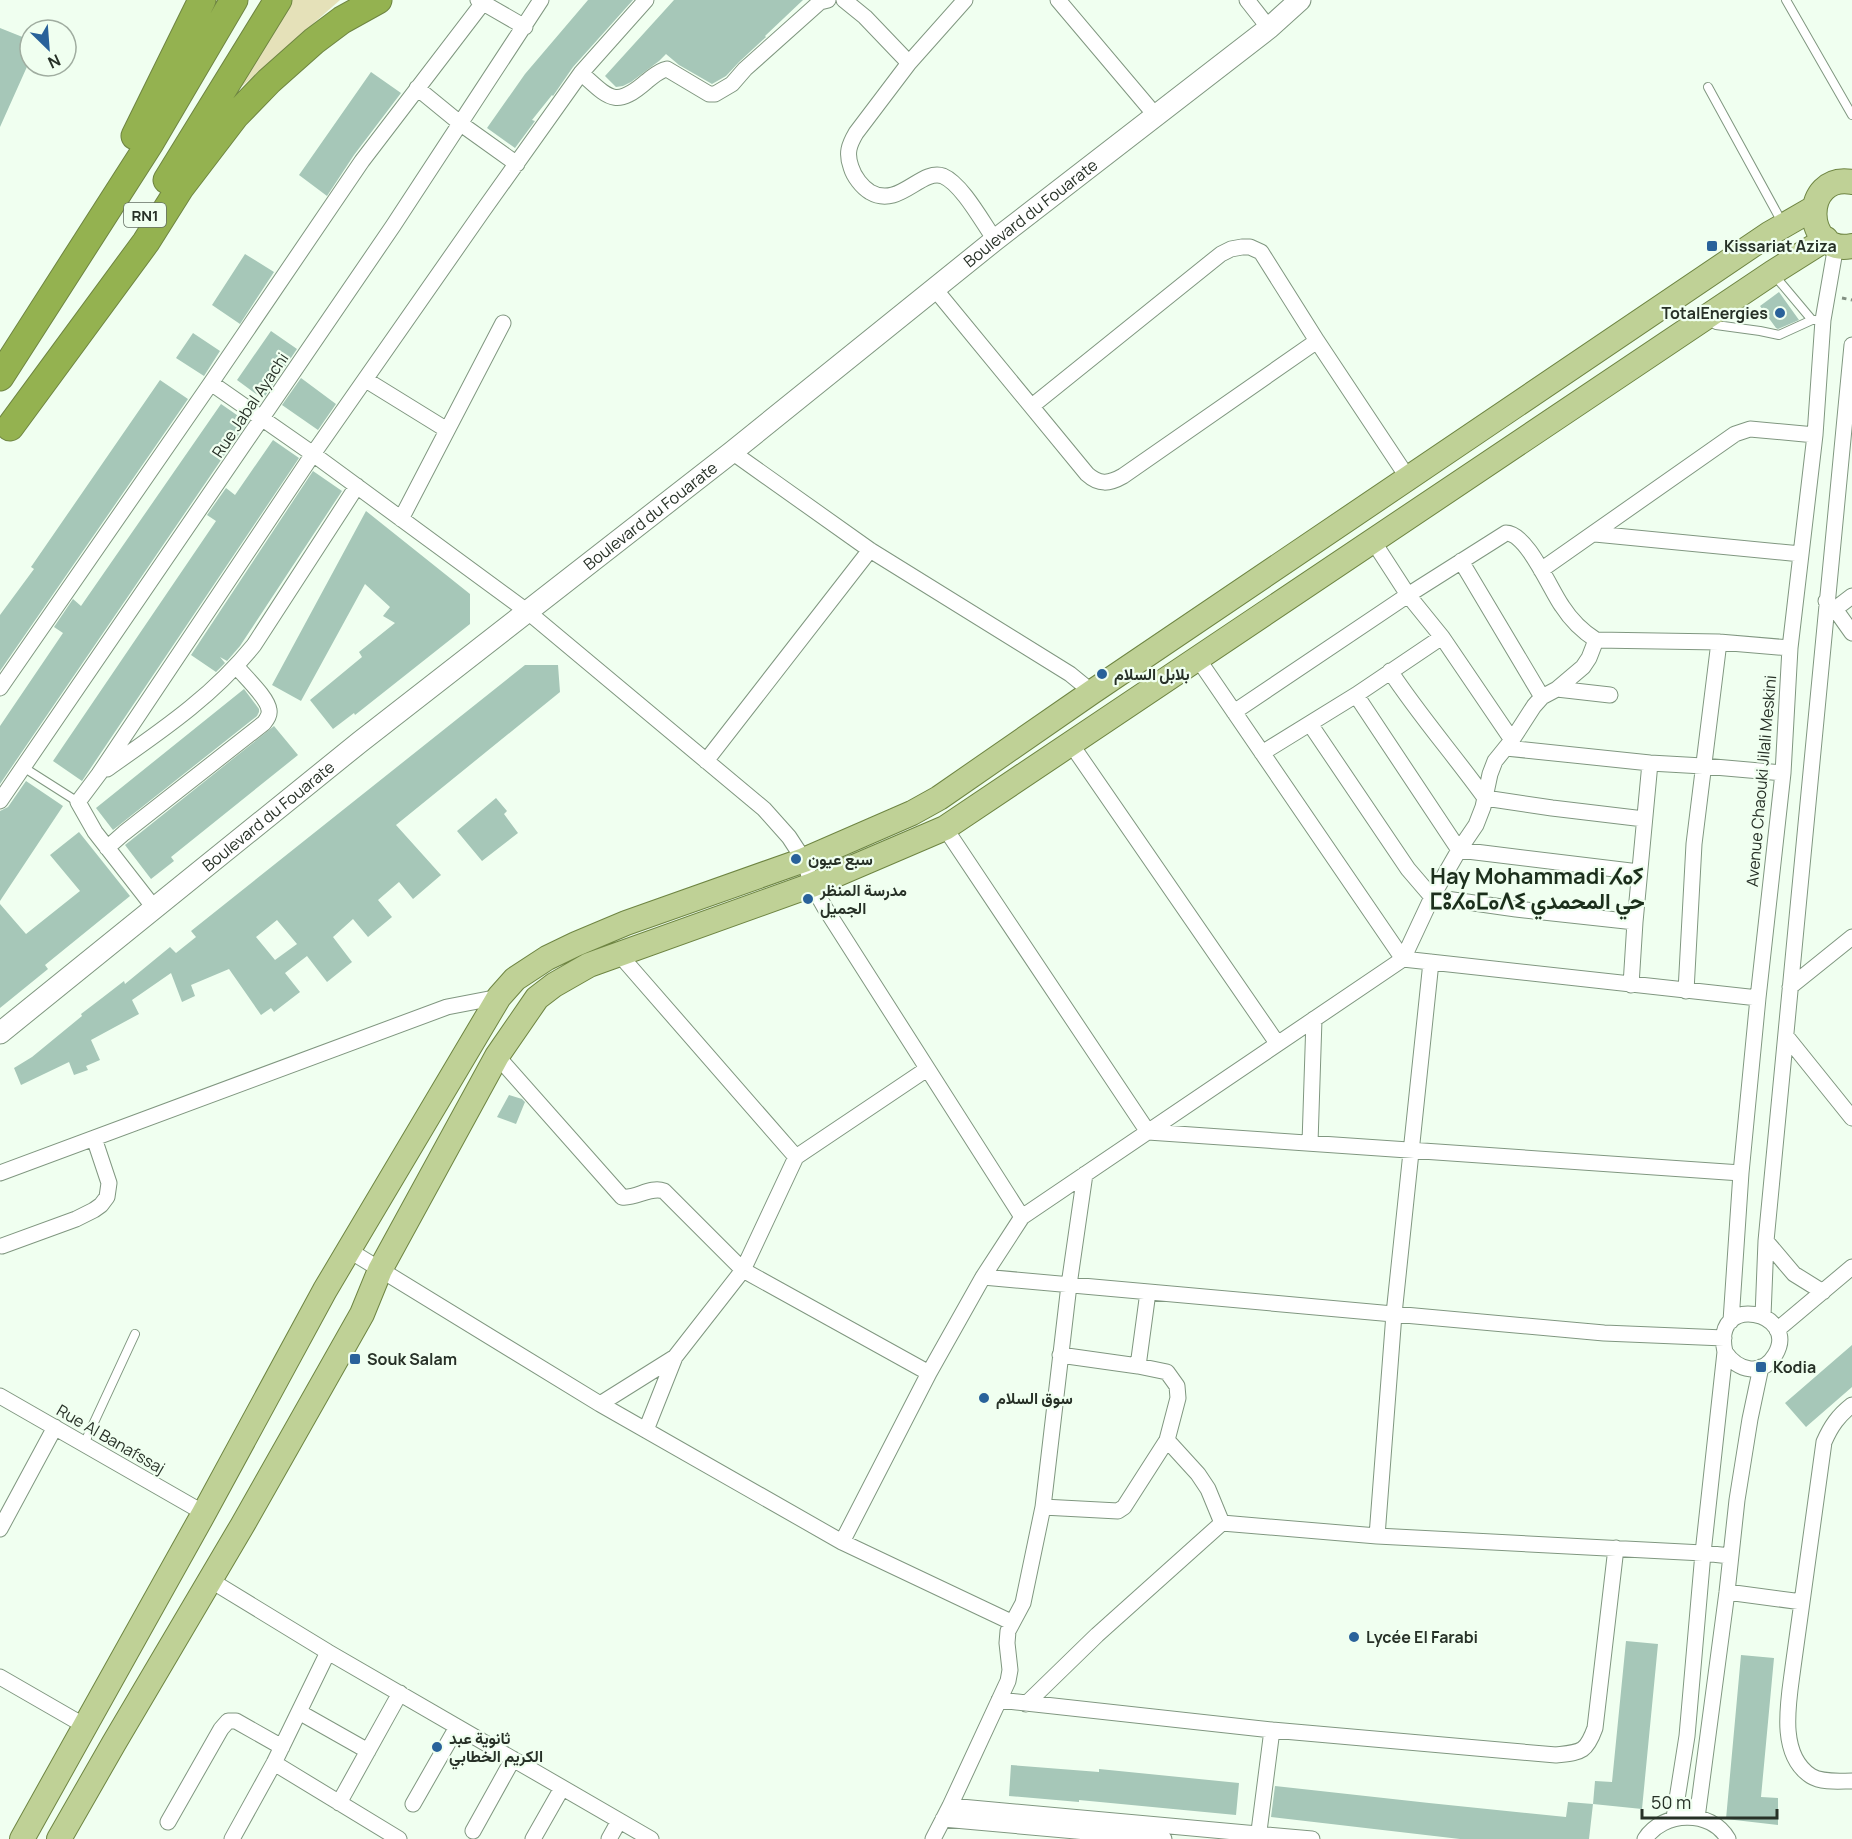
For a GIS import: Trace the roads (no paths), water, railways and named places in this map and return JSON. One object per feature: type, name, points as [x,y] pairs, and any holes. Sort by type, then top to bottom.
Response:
[{"type":"highway","points":[[64,277],[202,0]]},
{"type":"highway","name":"RN1","points":[[0,377],[150,143],[234,0]]},
{"type":"highway","name":"RN1","points":[[5,434],[163,187],[278,0]]},
{"type":"highway","points":[[5,434],[146,242],[180,188],[235,116],[269,81],[314,41],[342,20],[378,0]]},
{"type":"main road","points":[[1838,244],[1818,231],[1814,220],[1814,208],[1818,197],[1825,189],[1835,183],[1850,180]]},
{"type":"main road","points":[[22,1839],[204,1513],[325,1290],[499,997],[515,978],[547,958],[576,944],[626,923],[804,860],[912,813],[939,798],[1408,478],[1784,225],[1814,208]]},
{"type":"main road","points":[[59,1839],[362,1314],[380,1270],[497,1056],[537,998],[589,964],[812,885],[945,828],[1772,273],[1838,244]]},
{"type":"street","name":"Rue Jabal Ayachi","points":[[0,801],[262,420],[461,124],[541,0]]},
{"type":"street","points":[[155,909],[95,832],[78,802],[313,454],[581,73],[646,0]]},
{"type":"street","points":[[581,73],[614,99],[630,95],[660,70],[667,69],[709,94],[715,94],[732,84],[745,69],[820,2],[828,0]]},
{"type":"street","points":[[844,0],[909,63]]},
{"type":"street","points":[[965,0],[909,63],[856,133],[850,144],[848,159],[853,172],[867,190],[883,197],[893,196],[931,176],[939,175],[947,178],[963,194],[995,240]]},
{"type":"street","points":[[1058,0],[1156,116]]},
{"type":"street","points":[[1247,0],[1269,27]]},
{"type":"street","name":"Boulevard du Fouarate","points":[[0,1033],[360,742],[732,452],[934,288],[1156,116],[1300,0]]},
{"type":"street","points":[[0,688],[362,161],[480,2],[525,27]]},
{"type":"street","points":[[417,88],[461,124],[517,164]]},
{"type":"street","name":"Avenue Chaouki Jilali Meskini","points":[[1731,1321],[1741,1173],[1783,773],[1790,648],[1815,435],[1817,320],[1838,244]]},
{"type":"street","points":[[1032,406],[1221,254],[1232,249],[1250,247],[1260,252],[1272,268],[1317,341],[1408,478]]},
{"type":"street","points":[[934,288],[1087,474],[1094,480],[1104,483],[1113,481],[1317,341]]},
{"type":"street","points":[[401,519],[503,323]]},
{"type":"street","points":[[1763,1316],[1766,1241],[1790,987],[1831,605],[1852,345]]},
{"type":"street","points":[[366,380],[447,430]]},
{"type":"street","points":[[211,383],[313,454],[528,612],[764,809],[789,837],[804,860],[812,885],[1022,1217]]},
{"type":"street","points":[[1541,570],[1735,434],[1750,429],[1815,435]]},
{"type":"street","points":[[732,452],[870,549],[1070,674],[1092,692]]},
{"type":"street","points":[[99,774],[206,697],[237,667],[254,645],[357,486]]},
{"type":"street","points":[[1234,712],[1408,595],[1506,533],[1517,535],[1569,616],[1583,632],[1596,640],[1719,642],[1790,648]]},
{"type":"street","points":[[1595,534],[1801,554]]},
{"type":"street","points":[[1373,541],[1408,595],[1442,637],[1509,744],[1650,764],[1783,773]]},
{"type":"street","points":[[706,761],[870,549]]},
{"type":"street","points":[[1461,561],[1542,697]]},
{"type":"street","points":[[1831,605],[1852,596]]},
{"type":"street","points":[[1831,605],[1852,633]]},
{"type":"street","points":[[1262,753],[1356,695],[1442,637]]},
{"type":"street","points":[[842,1542],[929,1373],[983,1277],[1022,1217],[1403,959],[1432,897],[1476,825],[1495,761],[1542,697],[1557,689],[1583,667],[1596,640]]},
{"type":"street","points":[[1686,991],[1692,866],[1719,642]]},
{"type":"street","points":[[1198,659],[1403,959],[1758,998]]},
{"type":"street","points":[[107,848],[268,718],[269,709],[266,700],[237,667]]},
{"type":"street","points":[[1390,671],[1485,798],[1644,819]]},
{"type":"street","points":[[1557,689],[1610,695]]},
{"type":"street","points":[[1356,695],[1459,850],[1639,872]]},
{"type":"street","points":[[1310,724],[1408,869],[1432,897],[1635,922]]},
{"type":"street","points":[[1071,744],[1277,1043]]},
{"type":"street","points":[[1631,985],[1650,764]]},
{"type":"street","points":[[945,828],[1148,1132]]},
{"type":"street","points":[[1790,987],[1852,937]]},
{"type":"street","points":[[618,954],[796,1157]]},
{"type":"street","points":[[1377,1536],[1394,1314],[1431,963]]},
{"type":"street","points":[[0,1173],[447,1007],[499,997]]},
{"type":"street","points":[[1310,1143],[1314,1018]]},
{"type":"street","points":[[1786,1036],[1852,1118]]},
{"type":"street","points":[[497,1056],[622,1197],[656,1189],[664,1191],[743,1270],[929,1373]]},
{"type":"street","points":[[646,1431],[675,1356],[743,1270],[796,1157],[927,1069]]},
{"type":"street","points":[[1148,1132],[1741,1173]]},
{"type":"street","points":[[2,1245],[76,1219],[101,1205],[107,1197],[109,1183],[94,1138]]},
{"type":"street","points":[[933,1839],[1008,1681],[1010,1670],[1008,1631],[1023,1603],[1043,1507],[1060,1355],[1085,1174]]},
{"type":"street","points":[[1766,1241],[1794,1274],[1823,1292]]},
{"type":"street","points":[[350,1251],[600,1404],[842,1542],[1011,1622]]},
{"type":"street","points":[[1777,1330],[1852,1267]]},
{"type":"street","points":[[983,1277],[1724,1345]]},
{"type":"street","points":[[1138,1366],[1148,1292]]},
{"type":"street","points":[[1674,1818],[1687,1736],[1703,1553],[1724,1345],[1726,1329],[1731,1321],[1746,1314],[1755,1313],[1771,1322],[1777,1330],[1779,1341],[1777,1352],[1771,1361],[1761,1367],[1751,1369],[1740,1367],[1731,1361],[1724,1345]]},
{"type":"street","points":[[1043,1507],[1118,1511],[1124,1508],[1167,1440],[1178,1398],[1177,1386],[1167,1372],[1060,1355]]},
{"type":"street","points":[[600,1404],[675,1356]]},
{"type":"street","points":[[1697,1818],[1742,1464],[1761,1367]]},
{"type":"street","name":"Rue Al Banafssaj","points":[[0,1396],[204,1513]]},
{"type":"street","points":[[1852,1405],[1839,1415],[1824,1442],[1787,1711],[1788,1734],[1792,1750],[1800,1764],[1811,1776],[1822,1780],[1852,1781]]},
{"type":"street","points":[[0,1529],[55,1427]]},
{"type":"street","points":[[1167,1440],[1198,1474],[1208,1490],[1222,1523]]},
{"type":"street","points":[[1026,1704],[1097,1635],[1222,1523],[1377,1536],[1730,1556]]},
{"type":"street","points":[[999,1700],[1272,1730],[1556,1755],[1578,1753],[1589,1744],[1595,1728],[1616,1548]]},
{"type":"street","points":[[210,1580],[328,1652],[651,1839]]},
{"type":"street","points":[[1727,1592],[1802,1602]]},
{"type":"street","points":[[232,1839],[274,1763],[328,1652]]},
{"type":"street","points":[[0,1677],[85,1726]]},
{"type":"street","points":[[339,1803],[400,1693]]},
{"type":"street","points":[[299,1712],[368,1751]]},
{"type":"street","points":[[168,1822],[221,1729],[228,1721],[237,1721],[282,1747]]},
{"type":"street","points":[[413,1804],[457,1726]]},
{"type":"street","points":[[1258,1837],[1272,1730]]},
{"type":"street","points":[[473,1831],[513,1759]]},
{"type":"street","points":[[274,1763],[391,1837]]},
{"type":"street","points":[[533,1839],[562,1788]]},
{"type":"street","points":[[947,1813],[1258,1837],[1312,1839]]},
{"type":"street","points":[[947,1813],[1164,1839]]},
{"type":"street","points":[[1645,1839],[1659,1824],[1686,1816],[1713,1824],[1726,1834],[1728,1839]]},
{"type":"street","points":[[609,1839],[619,1821]]},
{"type":"lane","points":[[1786,0],[1852,115]]},
{"type":"lane","points":[[1708,87],[1784,225]]},
{"type":"lane","points":[[1704,318],[1716,325],[1779,335],[1817,320],[1790,296],[1772,273]]},
{"type":"lane","points":[[22,767],[78,802]]},
{"type":"lane","points":[[84,1444],[135,1335]]},
{"type":"place","name":"Kissariat Aziza","points":[[1712,246]]},
{"type":"place","name":"TotalEnergies","points":[[1780,313]]},
{"type":"place","name":"بلابل السلام","points":[[1102,674]]},
{"type":"place","name":"سبع عيون","points":[[796,859]]},
{"type":"place","name":"مدرسة المنظر الجميل","points":[[808,899]]},
{"type":"place","name":"Souk Salam","points":[[355,1359]]},
{"type":"place","name":"Kodia","points":[[1761,1367]]},
{"type":"place","name":"سوق السلام","points":[[984,1398]]},
{"type":"place","name":"Lycée El Farabi","points":[[1354,1637]]},
{"type":"place","name":"ثانوية عبد الكريم الخطابي","points":[[437,1747]]},
{"type":"district","name":"Hay Mohammadi ⵃⴰⵢ ⵎⵓⵃⴰⵎⴰⴷⵉ حي المحمدي","points":[[1537,888]]}]
